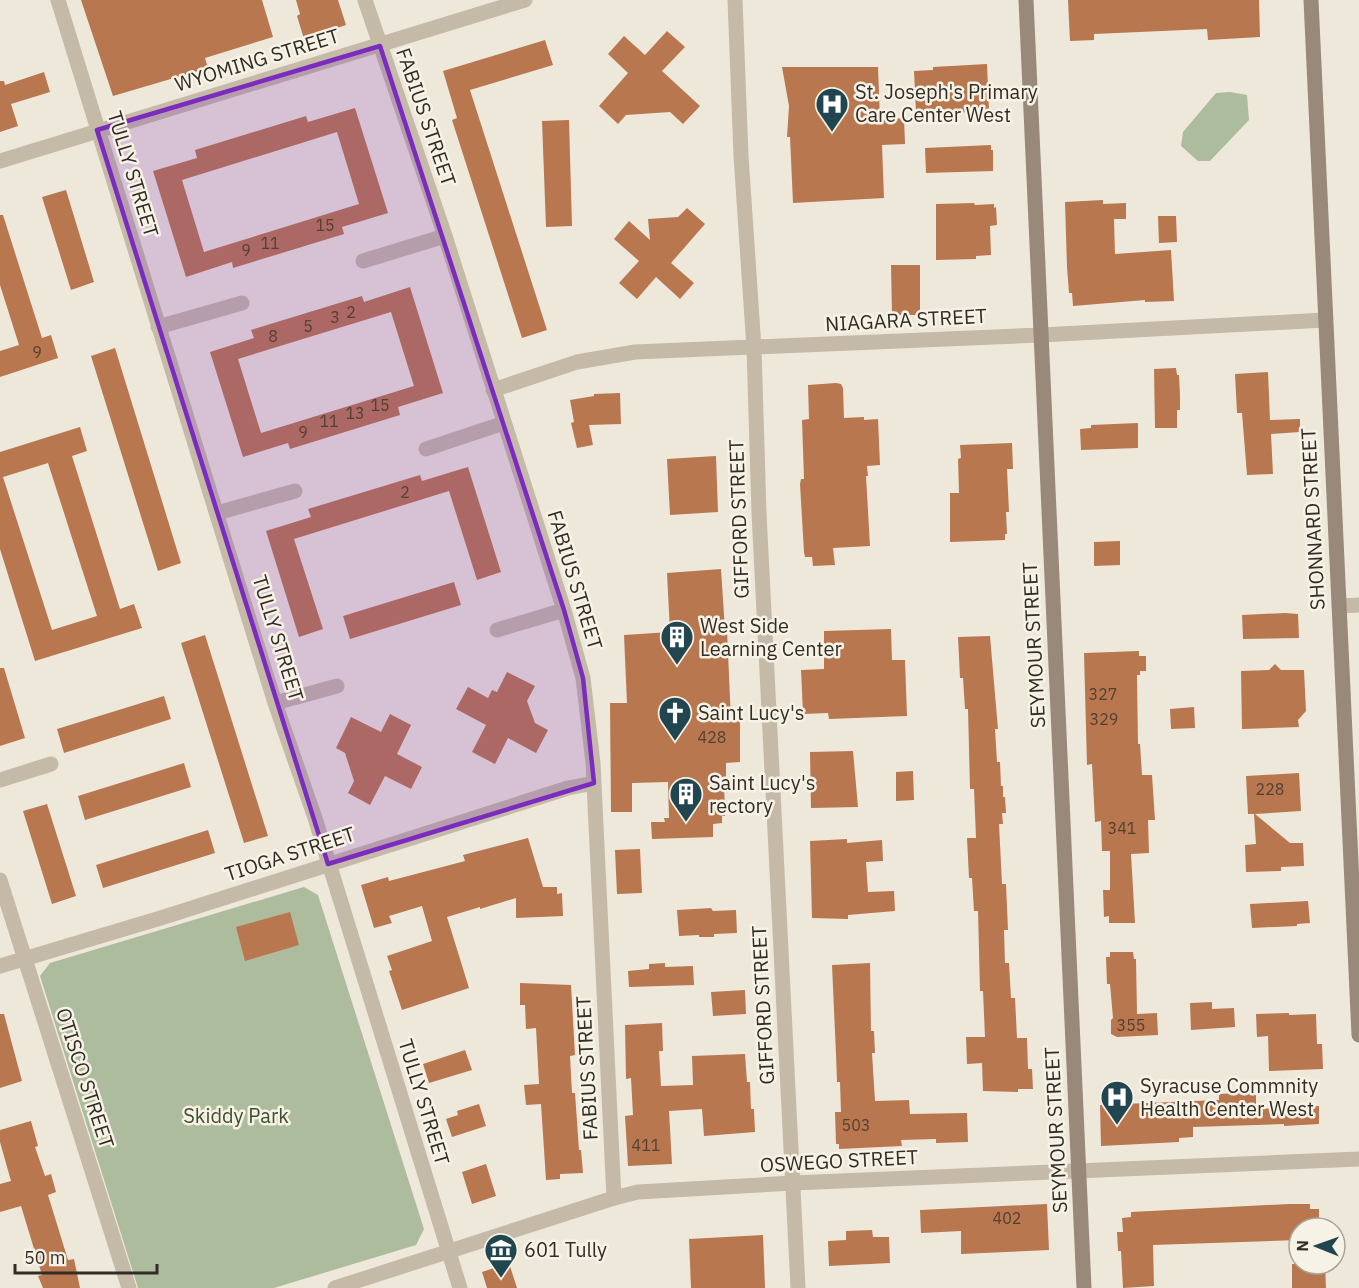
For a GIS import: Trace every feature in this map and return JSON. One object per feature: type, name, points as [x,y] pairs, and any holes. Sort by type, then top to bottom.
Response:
[{"type":"street","name":"TULLY STREET","points":[[57,0],[218,513],[275,703],[315,818],[460,1288]]},
{"type":"street","name":"FABIUS STREET","points":[[365,0],[445,236],[564,610],[583,678],[594,783],[614,1198]]},
{"type":"street","name":"WYOMING STREET","points":[[0,160],[525,0]]},
{"type":"street","name":"GIFFORD STREET","points":[[735,0],[741,156],[754,348],[759,525],[798,1288]]},
{"type":"street","name":"SEYMOUR STREET","points":[[1026,0],[1084,1288]]},
{"type":"street","name":"SHONNARD STREET","points":[[1311,0],[1359,1035]]},
{"type":"street","points":[[363,261],[445,236]]},
{"type":"street","points":[[158,327],[242,303]]},
{"type":"street","name":"NIAGARA STREET","points":[[493,390],[577,362],[635,352],[1041,335],[1325,320]]},
{"type":"street","points":[[426,449],[504,423]]},
{"type":"street","points":[[218,513],[295,491]]},
{"type":"street","points":[[1339,606],[1359,605]]},
{"type":"street","points":[[497,630],[564,610]]},
{"type":"street","points":[[275,703],[337,686]]},
{"type":"street","points":[[0,780],[51,764]]},
{"type":"street","name":"TIOGA STREET","points":[[0,966],[164,917],[568,788],[594,783]]},
{"type":"street","name":"OTISCO STREET","points":[[0,880],[129,1288]]},
{"type":"street","name":"OSWEGO STREET","points":[[334,1288],[638,1192],[1359,1159]]},
{"type":"highlighted area","points":[[380,46],[564,610],[583,678],[594,783],[328,864],[97,130]]},
{"type":"green space","points":[[1230,92],[1247,95],[1249,120],[1210,161],[1198,161],[1181,146],[1183,132],[1216,93]]},
{"type":"green space","name":"Skiddy Park","points":[[304,887],[318,895],[424,1229],[416,1245],[274,1288],[138,1288],[40,976],[50,963]]},
{"type":"building","points":[[81,0],[262,0],[273,37],[205,58],[208,68],[113,96]]},
{"type":"building","points":[[296,0],[338,0],[346,25],[304,39],[297,16],[300,14]]},
{"type":"building","points":[[1068,0],[1259,0],[1260,37],[1208,40],[1207,29],[1094,34],[1094,40],[1070,41]]},
{"type":"building","points":[[667,31],[685,47],[662,71],[700,106],[683,124],[670,112],[626,115],[618,124],[599,106],[628,73],[608,54],[624,36],[645,55]]},
{"type":"building","points":[[545,40],[553,65],[470,90],[547,330],[522,338],[452,120],[457,118],[443,71]]},
{"type":"building","points":[[987,64],[989,111],[934,114],[934,111],[916,112],[914,71],[933,70],[933,67]]},
{"type":"building","name":"St. Joseph's Primary Care Center West","points":[[782,67],[878,67],[880,120],[904,118],[905,144],[882,145],[884,198],[793,203],[790,137],[787,137],[789,106]]},
{"type":"building","points":[[44,72],[50,92],[11,104],[18,126],[0,132],[0,81],[4,81],[5,85]]},
{"type":"building","points":[[355,108],[388,213],[342,227],[344,234],[233,268],[232,262],[186,277],[153,171],[197,158],[195,150],[306,116],[308,122]],"holes":[[[337,132],[359,204],[204,252],[182,180]]]},
{"type":"building","points":[[569,120],[572,226],[546,227],[542,121]]},
{"type":"building","points":[[991,145],[993,171],[926,173],[925,148]]},
{"type":"building","points":[[66,190],[94,282],[71,290],[42,197]]},
{"type":"building","points":[[1103,200],[1103,204],[1126,203],[1126,219],[1114,219],[1115,254],[1171,250],[1174,301],[1145,302],[1145,300],[1073,306],[1072,293],[1069,293],[1067,267],[1065,202]]},
{"type":"building","points":[[974,203],[975,205],[994,204],[994,208],[996,207],[997,225],[990,226],[991,255],[976,256],[976,259],[936,260],[936,204]]},
{"type":"building","points":[[687,208],[705,224],[671,263],[694,283],[680,299],[656,277],[637,299],[619,283],[639,261],[614,239],[629,221],[650,240],[648,219],[678,217]]},
{"type":"building","points":[[0,215],[3,215],[42,338],[51,335],[58,358],[0,377],[0,351],[19,345],[0,285]]},
{"type":"building","points":[[1158,216],[1176,216],[1177,242],[1159,243]]},
{"type":"building","points":[[891,265],[920,265],[920,315],[892,315]]},
{"type":"building","points":[[410,287],[443,393],[398,407],[400,415],[290,449],[288,443],[243,457],[210,352],[254,338],[251,330],[362,296],[364,302]],"holes":[[[391,312],[414,386],[261,433],[238,359]]]},
{"type":"building","points":[[115,348],[181,563],[158,571],[91,356]]},
{"type":"building","points":[[1176,368],[1177,375],[1179,375],[1180,396],[1177,428],[1155,428],[1154,369]]},
{"type":"building","points":[[1268,372],[1270,420],[1300,419],[1300,432],[1271,434],[1273,474],[1247,475],[1242,413],[1237,413],[1235,374]]},
{"type":"building","points":[[841,384],[843,388],[844,418],[878,419],[880,465],[867,466],[868,476],[866,476],[870,546],[833,548],[835,565],[813,566],[812,557],[805,557],[804,552],[800,484],[801,479],[804,479],[802,420],[809,419],[808,385]]},
{"type":"building","points":[[620,393],[621,424],[589,425],[593,445],[577,448],[571,423],[574,422],[570,400],[594,396],[594,394]]},
{"type":"building","points":[[1138,423],[1138,448],[1081,450],[1080,429],[1091,428],[1091,425]]},
{"type":"building","points":[[80,427],[87,451],[72,456],[120,609],[134,604],[142,628],[35,661],[0,549],[0,452]],"holes":[[[48,463],[97,616],[52,630],[3,477]]]},
{"type":"building","points":[[1012,443],[1013,469],[1007,469],[1009,512],[1006,512],[1005,540],[950,542],[950,493],[959,493],[960,445]]},
{"type":"building","points":[[716,456],[718,512],[670,515],[667,459]]},
{"type":"building","points":[[468,467],[501,572],[477,580],[449,491],[294,539],[323,629],[299,637],[266,531],[311,517],[308,509],[420,475],[422,481]]},
{"type":"building","points":[[1120,541],[1120,565],[1094,566],[1094,542]]},
{"type":"building","points":[[721,569],[725,630],[727,630],[731,721],[740,721],[740,762],[726,763],[725,816],[722,816],[722,823],[713,824],[713,837],[652,839],[651,822],[665,822],[664,818],[669,818],[668,782],[632,783],[632,812],[611,812],[610,703],[627,703],[624,635],[670,632],[667,573]]},
{"type":"building","points":[[454,582],[461,605],[350,639],[343,616]]},
{"type":"building","points":[[1298,614],[1299,638],[1243,639],[1242,615]]},
{"type":"building","points":[[891,629],[892,660],[905,660],[907,716],[829,719],[828,713],[803,714],[801,670],[824,669],[824,631]]},
{"type":"building","points":[[205,635],[268,836],[244,843],[181,643]]},
{"type":"building","points":[[990,636],[998,729],[995,729],[997,762],[1000,762],[1001,786],[1003,786],[1006,813],[1002,813],[1003,824],[999,824],[1002,884],[1006,884],[1008,930],[1004,930],[1005,963],[1009,963],[1011,998],[1015,998],[1017,1038],[1027,1038],[1028,1069],[1032,1069],[1033,1089],[1018,1089],[1018,1092],[983,1091],[982,1063],[967,1064],[966,1037],[985,1037],[983,991],[980,991],[978,911],[974,911],[972,878],[969,878],[967,838],[976,838],[974,789],[970,789],[968,709],[965,709],[963,678],[960,678],[958,637]]},
{"type":"building","points":[[1139,651],[1139,656],[1146,656],[1146,671],[1140,671],[1140,675],[1137,675],[1138,744],[1140,744],[1142,775],[1152,775],[1155,820],[1148,820],[1149,853],[1131,854],[1135,923],[1109,923],[1109,916],[1104,917],[1103,890],[1110,890],[1110,851],[1102,851],[1101,821],[1095,822],[1092,764],[1087,765],[1084,653]]},
{"type":"building","points":[[1275,664],[1281,670],[1304,670],[1306,711],[1298,720],[1299,727],[1242,729],[1241,671],[1269,670]]},
{"type":"building","points":[[0,668],[4,668],[25,738],[0,746]]},
{"type":"building","points":[[507,672],[535,686],[527,701],[535,723],[548,730],[536,753],[508,738],[495,764],[472,752],[486,725],[456,709],[468,687],[488,698],[492,690],[497,692]]},
{"type":"building","points":[[164,696],[171,719],[64,753],[57,729]]},
{"type":"building","points":[[1194,707],[1195,728],[1171,729],[1170,709]]},
{"type":"building","points":[[390,714],[411,725],[397,754],[422,767],[411,789],[385,776],[370,805],[348,793],[354,781],[345,753],[336,748],[351,717],[381,732]]},
{"type":"building","points":[[853,751],[858,807],[811,808],[810,752]]},
{"type":"building","points":[[184,763],[191,787],[85,820],[78,796]]},
{"type":"building","points":[[913,771],[914,800],[896,801],[896,772]]},
{"type":"building","points":[[1299,773],[1301,811],[1255,814],[1290,843],[1303,843],[1304,866],[1281,867],[1281,871],[1246,872],[1245,845],[1256,844],[1254,814],[1248,814],[1246,776]]},
{"type":"building","points":[[47,804],[76,896],[52,904],[23,811]]},
{"type":"building","points":[[208,830],[215,853],[103,888],[96,865]]},
{"type":"building","points":[[528,838],[543,887],[557,887],[557,894],[562,893],[563,916],[516,918],[516,898],[447,917],[469,988],[402,1010],[389,971],[392,970],[387,956],[432,941],[422,906],[389,916],[392,923],[374,928],[361,885],[388,877],[389,881],[465,861],[463,855]]},
{"type":"building","points":[[847,839],[847,843],[882,840],[883,861],[866,862],[868,892],[894,891],[895,911],[848,915],[848,919],[812,918],[810,841]]},
{"type":"building","points":[[640,849],[642,893],[617,894],[615,850]]},
{"type":"building","points":[[1308,901],[1310,923],[1297,924],[1297,926],[1252,928],[1250,904]]},
{"type":"building","points":[[711,908],[713,911],[736,910],[737,933],[714,934],[714,937],[679,936],[677,910]]},
{"type":"building","points":[[290,912],[299,945],[245,961],[236,927]]},
{"type":"building","points":[[1110,952],[1133,952],[1134,959],[1136,959],[1137,1014],[1157,1013],[1158,1035],[1117,1037],[1111,1034],[1113,1018],[1110,984],[1107,984],[1106,957],[1110,957]]},
{"type":"building","points":[[665,963],[665,967],[693,966],[694,985],[629,987],[628,971],[649,969],[649,964]]},
{"type":"building","points":[[870,963],[875,1101],[909,1100],[910,1114],[967,1113],[968,1142],[936,1143],[936,1139],[901,1140],[902,1146],[839,1149],[839,1144],[836,1144],[835,1112],[841,1112],[840,1082],[837,1082],[832,965]]},
{"type":"building","points":[[520,983],[571,985],[575,1055],[570,1056],[572,1093],[575,1093],[583,1173],[560,1174],[560,1179],[546,1180],[541,1104],[526,1105],[524,1085],[539,1084],[536,1028],[526,1029],[525,1005],[520,1005]]},
{"type":"building","points":[[745,990],[746,1014],[713,1016],[711,992]]},
{"type":"building","points":[[1212,1002],[1212,1009],[1234,1008],[1235,1027],[1191,1030],[1190,1003]]},
{"type":"building","points":[[1289,1013],[1289,1015],[1316,1014],[1317,1044],[1322,1044],[1323,1069],[1269,1071],[1268,1036],[1257,1037],[1256,1014]]},
{"type":"building","points":[[0,1014],[4,1014],[22,1081],[0,1088]]},
{"type":"building","points":[[662,1023],[663,1051],[659,1051],[661,1086],[693,1085],[692,1056],[745,1054],[747,1082],[750,1082],[751,1109],[754,1109],[755,1132],[704,1136],[702,1109],[669,1111],[672,1164],[628,1166],[625,1116],[633,1115],[631,1078],[626,1079],[625,1025]]},
{"type":"building","points":[[465,1050],[472,1070],[429,1083],[423,1064]]},
{"type":"building","points":[[1256,1092],[1256,1109],[1319,1106],[1319,1124],[1193,1127],[1193,1137],[1179,1138],[1179,1142],[1101,1146],[1100,1105],[1219,1100],[1219,1094]]},
{"type":"building","points":[[479,1104],[486,1126],[452,1137],[446,1119],[458,1115],[457,1111]]},
{"type":"building","points":[[31,1121],[38,1146],[35,1147],[45,1176],[51,1174],[56,1192],[48,1195],[68,1260],[74,1259],[80,1288],[43,1288],[38,1276],[42,1275],[21,1206],[0,1212],[0,1184],[11,1181],[0,1142],[0,1130]]},
{"type":"building","points":[[486,1164],[496,1196],[472,1204],[462,1172]]},
{"type":"building","points":[[1047,1204],[1049,1250],[961,1254],[961,1231],[921,1233],[920,1210]]},
{"type":"building","points":[[1310,1204],[1310,1209],[1319,1209],[1319,1216],[1287,1216],[1287,1240],[1153,1245],[1154,1286],[1123,1288],[1121,1251],[1118,1251],[1117,1232],[1123,1232],[1122,1218],[1131,1217],[1131,1212]]},
{"type":"building","points":[[872,1230],[873,1237],[889,1237],[890,1263],[829,1266],[828,1241],[846,1240],[846,1231]]},
{"type":"building","points":[[763,1235],[765,1288],[691,1288],[689,1239]]},
{"type":"building","points":[[509,1263],[517,1288],[487,1288],[482,1272]]},
{"type":"building","points":[[1292,1276],[1326,1276],[1326,1288],[1292,1288]]},
{"type":"place","name":"St. Joseph's Primary Care Center West","points":[[832,133]]},
{"type":"place","name":"West Side Learning Center","points":[[677,666]]},
{"type":"place","name":"Saint Lucy's","points":[[675,742]]},
{"type":"place","name":"Saint Lucy's rectory","points":[[686,823]]},
{"type":"place","name":"Syracuse Commnity Health Center West","points":[[1117,1126]]},
{"type":"place","name":"601 Tully","points":[[501,1279]]}]
